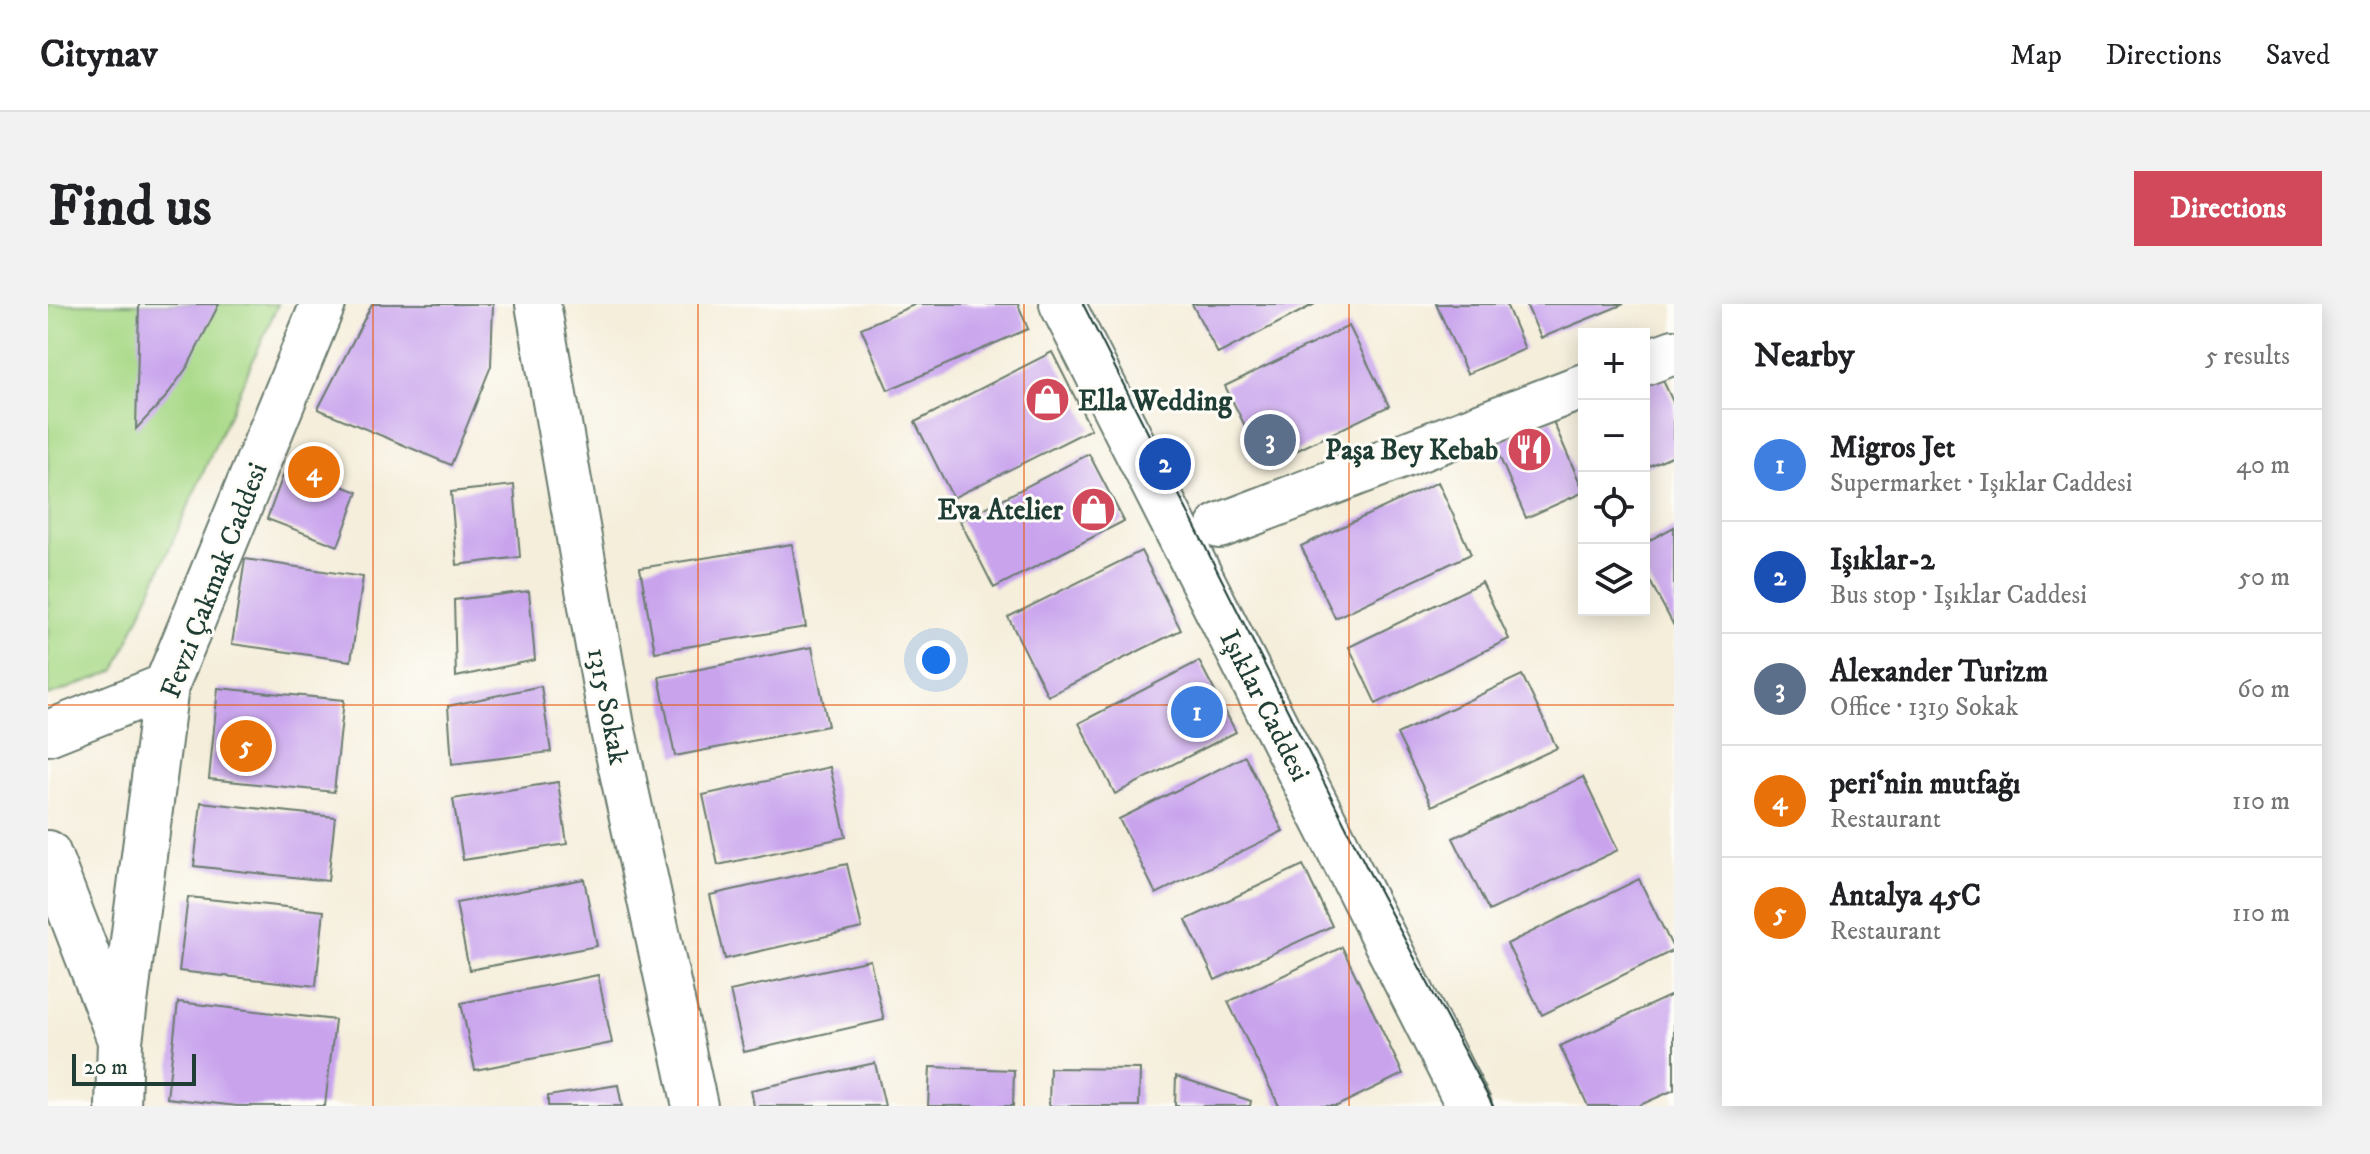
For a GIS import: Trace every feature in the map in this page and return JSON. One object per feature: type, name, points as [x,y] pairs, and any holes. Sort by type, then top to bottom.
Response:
[{"type":"street","name":"Fevzi Çakmak Caddesi","points":[[118,1106],[120,1041],[166,686],[323,304]]},
{"type":"street","name":"1315 Sokak","points":[[538,304],[612,726],[695,1106]]},
{"type":"street","name":"Işıklar Caddesi","points":[[1062,304],[1469,1106]]},
{"type":"street","points":[[1650,361],[1674,352]]},
{"type":"street","points":[[1219,526],[1578,388]]},
{"type":"street","points":[[48,733],[166,686]]},
{"type":"street","points":[[48,853],[120,1041]]},
{"type":"green space","points":[[48,304],[278,304],[115,671],[48,696]]},
{"type":"building","points":[[139,304],[219,304],[188,366],[165,398],[136,429]]},
{"type":"building","points":[[372,304],[493,304],[491,366],[451,465],[318,409]]},
{"type":"building","points":[[916,304],[1018,304],[1028,329],[888,390],[861,328]]},
{"type":"building","points":[[1192,304],[1315,304],[1218,354]]},
{"type":"building","points":[[1436,304],[1506,304],[1525,349],[1467,374]]},
{"type":"building","points":[[1526,304],[1624,304],[1541,338]]},
{"type":"building","points":[[1349,326],[1389,406],[1265,466],[1225,386]]},
{"type":"building","points":[[1052,352],[1091,429],[953,498],[915,422]]},
{"type":"building","points":[[1660,374],[1674,404],[1674,455],[1650,465],[1650,400],[1650,378]]},
{"type":"building","points":[[1552,419],[1578,478],[1578,495],[1526,518],[1494,444]]},
{"type":"building","points":[[1089,454],[1124,521],[994,588],[960,521]]},
{"type":"building","points":[[287,465],[358,492],[338,546],[267,519]]},
{"type":"building","points":[[1438,482],[1471,554],[1335,618],[1301,546]]},
{"type":"building","points":[[514,485],[520,557],[457,565],[451,492]]},
{"type":"building","points":[[1674,527],[1674,626],[1650,581],[1650,540]]},
{"type":"building","points":[[792,544],[806,627],[655,652],[640,568]]},
{"type":"building","points":[[1141,551],[1181,630],[1048,696],[1008,617]]},
{"type":"building","points":[[245,559],[363,577],[351,661],[232,644]]},
{"type":"building","points":[[1482,582],[1509,639],[1376,704],[1349,647]]},
{"type":"building","points":[[529,591],[535,660],[456,677],[454,600]]},
{"type":"building","points":[[812,647],[828,726],[675,756],[659,677]]},
{"type":"building","points":[[1199,661],[1236,732],[1115,794],[1079,723]]},
{"type":"building","points":[[1522,675],[1557,748],[1432,806],[1397,734]]},
{"type":"building","points":[[541,686],[551,752],[452,764],[448,706]]},
{"type":"building","points":[[218,688],[344,700],[334,792],[209,779]]},
{"type":"building","points":[[1245,756],[1283,831],[1156,894],[1119,819]]},
{"type":"building","points":[[830,767],[846,837],[718,865],[703,795]]},
{"type":"building","points":[[1583,777],[1618,850],[1489,911],[1453,838]]},
{"type":"building","points":[[558,782],[567,844],[463,860],[453,799]]},
{"type":"building","points":[[201,802],[335,817],[328,881],[194,866]]},
{"type":"building","points":[[847,864],[862,928],[725,959],[710,895]]},
{"type":"building","points":[[1303,865],[1332,926],[1215,980],[1186,920]]},
{"type":"building","points":[[584,879],[597,946],[469,970],[456,903]]},
{"type":"building","points":[[1639,879],[1674,950],[1542,1015],[1507,944]]},
{"type":"building","points":[[188,897],[324,911],[316,986],[179,971]]},
{"type":"building","points":[[1342,947],[1403,1074],[1337,1106],[1279,1106],[1228,1002]]},
{"type":"building","points":[[870,960],[884,1020],[744,1052],[730,991]]},
{"type":"building","points":[[598,975],[612,1043],[475,1070],[461,1003]]},
{"type":"building","points":[[1674,994],[1674,1090],[1638,1106],[1588,1106],[1560,1046]]},
{"type":"building","points":[[178,1002],[335,1020],[325,1106],[237,1106],[167,1098]]},
{"type":"building","points":[[875,1063],[885,1106],[754,1106],[751,1090]]},
{"type":"building","points":[[930,1067],[1014,1070],[1013,1106],[928,1106]]},
{"type":"building","points":[[1050,1068],[1140,1069],[1139,1106],[1049,1106]]},
{"type":"building","points":[[1176,1076],[1251,1101],[1250,1106],[1175,1106]]},
{"type":"building","points":[[618,1085],[622,1106],[548,1106],[548,1096]]},
{"type":"tram line","points":[[1083,304],[1368,870],[1493,1106]]},
{"type":"place","name":"Ella Wedding","points":[[1047,400]]},
{"type":"place","name":"Alexander Turizm","points":[[1270,440]]},
{"type":"place","name":"Paşa Bey Kebab","points":[[1529,449]]},
{"type":"place","name":"Işıklar-2","points":[[1165,464]]},
{"type":"place","name":"peri‘nin mutfağı","points":[[314,472]]},
{"type":"place","name":"Eva Atelier","points":[[1094,509]]},
{"type":"place","name":"Migros Jet","points":[[1197,712]]},
{"type":"place","name":"Antalya 45C","points":[[246,746]]}]
